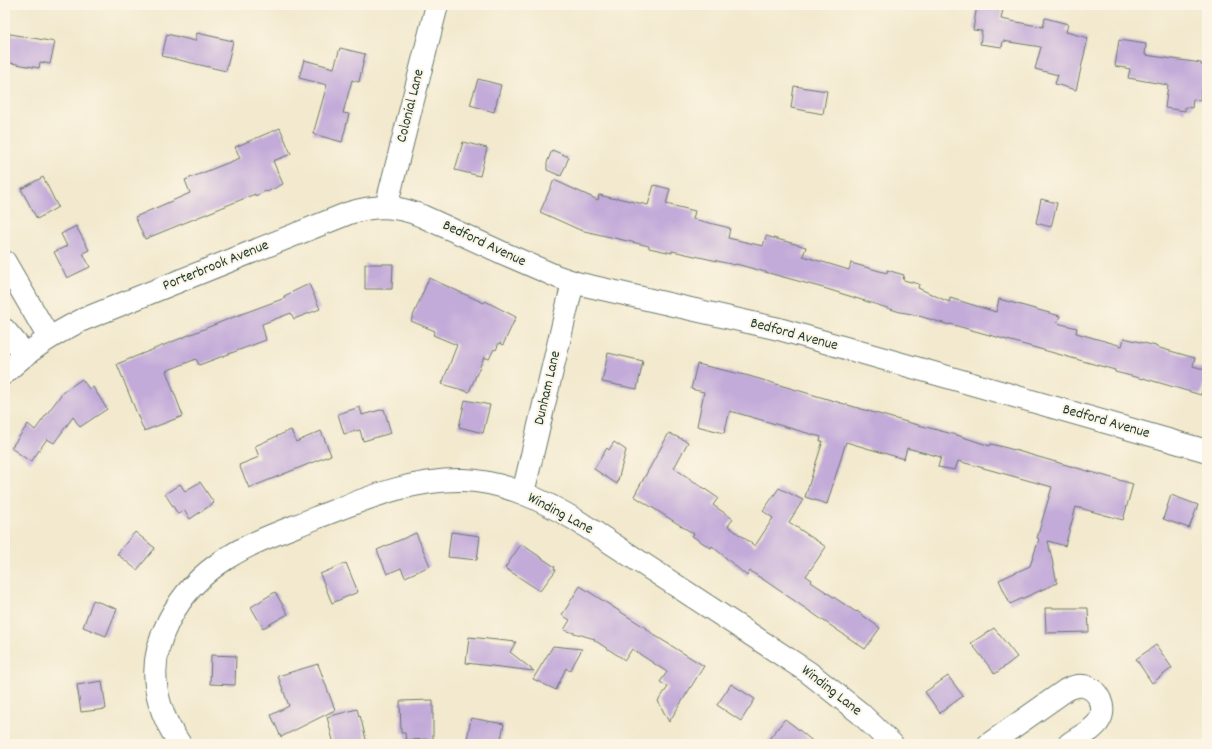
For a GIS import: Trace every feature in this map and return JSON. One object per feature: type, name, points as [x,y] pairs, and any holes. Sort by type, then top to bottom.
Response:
[{"type":"street","name":"Colonial Lane","points":[[386,207],[436,5]]},
{"type":"street","name":"Bedford Avenue","points":[[386,207],[408,210],[505,254],[572,282],[778,329],[1207,451]]},
{"type":"street","name":"Porterbrook Avenue","points":[[5,373],[49,338],[82,320],[349,213],[363,209],[386,207]]},
{"type":"street","points":[[5,262],[49,338]]},
{"type":"street","name":"Dunham Lane","points":[[523,493],[572,282]]},
{"type":"street","points":[[5,330],[26,355]]},
{"type":"street","name":"Winding Lane","points":[[180,744],[168,725],[158,699],[155,669],[158,650],[167,623],[178,603],[194,584],[222,561],[253,543],[389,490],[416,484],[454,480],[474,481],[495,485],[523,493],[557,508],[808,672],[852,706],[892,744]]},
{"type":"street","points":[[989,744],[1066,690],[1074,686],[1083,686],[1092,689],[1098,695],[1102,704],[1102,713],[1099,721],[1092,728],[1069,744]]},
{"type":"building","points":[[977,5],[1003,9],[1001,19],[1043,27],[1045,18],[1068,24],[1066,32],[1088,38],[1076,90],[1055,84],[1058,75],[1035,69],[1041,47],[1003,41],[1002,47],[980,44],[982,31],[973,30]]},
{"type":"building","points":[[5,33],[55,42],[50,64],[40,62],[39,68],[5,62]]},
{"type":"building","points":[[197,33],[233,41],[226,71],[162,56],[167,34],[195,41]]},
{"type":"building","points":[[1119,40],[1146,44],[1145,55],[1207,65],[1207,91],[1201,90],[1200,100],[1193,99],[1192,108],[1185,107],[1185,111],[1165,108],[1168,85],[1128,78],[1130,69],[1115,66]]},
{"type":"building","points":[[340,48],[365,54],[359,82],[352,80],[343,113],[349,114],[342,142],[313,134],[327,85],[299,78],[304,60],[334,68]]},
{"type":"building","points":[[478,79],[501,85],[494,112],[470,105]]},
{"type":"building","points":[[794,86],[827,91],[823,114],[791,108]]},
{"type":"building","points":[[280,128],[291,154],[273,161],[283,184],[267,192],[266,191],[255,196],[255,194],[145,239],[135,217],[190,193],[185,180],[240,158],[235,147]]},
{"type":"building","points":[[463,142],[487,148],[480,176],[455,170]]},
{"type":"building","points":[[552,150],[569,157],[561,176],[547,170],[547,163]]},
{"type":"building","points":[[43,177],[58,207],[37,219],[21,189]]},
{"type":"building","points":[[554,180],[598,200],[599,195],[648,205],[654,185],[670,189],[666,204],[695,211],[693,219],[730,228],[728,238],[763,246],[766,236],[806,247],[803,256],[849,270],[851,263],[887,273],[887,270],[904,275],[903,280],[919,284],[918,288],[949,302],[950,298],[996,312],[999,299],[1060,316],[1057,323],[1077,328],[1076,333],[1122,346],[1124,338],[1195,358],[1193,366],[1207,370],[1201,395],[1143,378],[1115,372],[1115,370],[950,324],[900,312],[827,289],[736,264],[672,251],[672,253],[649,248],[649,246],[580,230],[540,212]]},
{"type":"building","points":[[1041,199],[1057,203],[1051,227],[1036,223]]},
{"type":"building","points":[[76,226],[89,250],[83,253],[90,267],[67,278],[54,252],[67,246],[61,234]]},
{"type":"building","points":[[365,264],[393,264],[392,289],[365,289]]},
{"type":"building","points":[[429,278],[484,303],[485,301],[516,317],[503,345],[499,343],[489,359],[484,357],[469,392],[442,384],[457,345],[433,335],[435,331],[411,321]]},
{"type":"building","points":[[309,284],[320,309],[294,319],[291,313],[262,324],[266,340],[199,365],[196,359],[166,371],[183,416],[144,431],[117,364],[285,298],[284,296]]},
{"type":"building","points":[[608,353],[643,361],[637,389],[602,382]]},
{"type":"building","points":[[697,364],[749,376],[892,418],[960,436],[990,446],[991,444],[1007,448],[1133,484],[1123,520],[1076,507],[1065,546],[1048,541],[1057,583],[1010,604],[999,580],[1030,566],[1039,539],[1037,538],[1052,487],[958,461],[955,470],[938,467],[941,457],[907,448],[904,459],[846,442],[827,504],[805,497],[823,441],[820,441],[821,437],[730,411],[724,433],[697,426],[704,392],[691,389]]},
{"type":"building","points":[[82,379],[89,389],[93,387],[107,409],[80,427],[73,417],[54,443],[47,439],[31,462],[11,448],[28,424],[35,430],[63,392]]},
{"type":"building","points":[[465,400],[490,405],[483,433],[459,427]]},
{"type":"building","points":[[360,407],[362,415],[384,409],[391,433],[363,441],[360,430],[344,434],[338,414]]},
{"type":"building","points":[[291,430],[296,442],[321,431],[331,455],[249,488],[239,465],[259,457],[255,446]]},
{"type":"building","points":[[669,433],[688,442],[674,468],[718,498],[713,505],[733,519],[728,526],[755,546],[773,518],[763,511],[779,488],[803,500],[789,522],[826,547],[806,576],[812,580],[811,582],[856,612],[857,611],[880,628],[865,649],[750,571],[747,576],[712,546],[711,548],[692,536],[694,534],[634,496]]},
{"type":"building","points":[[614,442],[626,450],[617,484],[594,469],[607,448],[609,450]]},
{"type":"building","points":[[200,482],[214,503],[190,519],[184,510],[178,514],[165,494],[180,484],[185,491]]},
{"type":"building","points":[[1171,495],[1198,505],[1189,528],[1163,519]]},
{"type":"building","points":[[135,532],[155,548],[137,570],[117,554]]},
{"type":"building","points":[[451,532],[480,536],[477,560],[448,557]]},
{"type":"building","points":[[416,533],[430,566],[405,577],[401,568],[387,574],[377,550]]},
{"type":"building","points":[[521,544],[555,567],[554,569],[556,570],[540,591],[505,568]]},
{"type":"building","points":[[346,563],[358,592],[332,603],[320,574]]},
{"type":"building","points":[[580,586],[704,666],[669,722],[658,701],[668,687],[660,682],[667,672],[632,649],[625,660],[594,640],[595,639],[564,630],[570,620],[562,615]]},
{"type":"building","points":[[275,592],[288,614],[263,628],[251,607]]},
{"type":"building","points":[[93,600],[117,609],[106,636],[83,627]]},
{"type":"building","points":[[1045,608],[1088,608],[1089,632],[1046,633]]},
{"type":"building","points":[[994,628],[1017,657],[995,674],[971,643]]},
{"type":"building","points":[[469,637],[516,642],[510,652],[534,671],[466,663]]},
{"type":"building","points":[[1156,645],[1172,668],[1152,683],[1136,659]]},
{"type":"building","points":[[553,646],[582,649],[570,671],[566,668],[556,690],[533,679]]},
{"type":"building","points":[[211,655],[236,656],[235,685],[210,684]]},
{"type":"building","points":[[318,664],[335,710],[281,737],[271,715],[289,706],[278,676]]},
{"type":"building","points":[[948,676],[963,696],[940,713],[925,692]]},
{"type":"building","points":[[102,681],[106,709],[81,712],[77,685]]},
{"type":"building","points":[[731,684],[755,699],[741,721],[717,705]]},
{"type":"building","points":[[433,700],[433,739],[406,740],[405,733],[401,733],[400,701]]},
{"type":"building","points":[[357,709],[359,716],[360,715],[367,744],[334,744],[327,717]]},
{"type":"building","points":[[471,718],[504,724],[500,744],[472,744],[472,740],[467,739]]},
{"type":"building","points":[[785,719],[798,729],[816,744],[765,744]]}]
